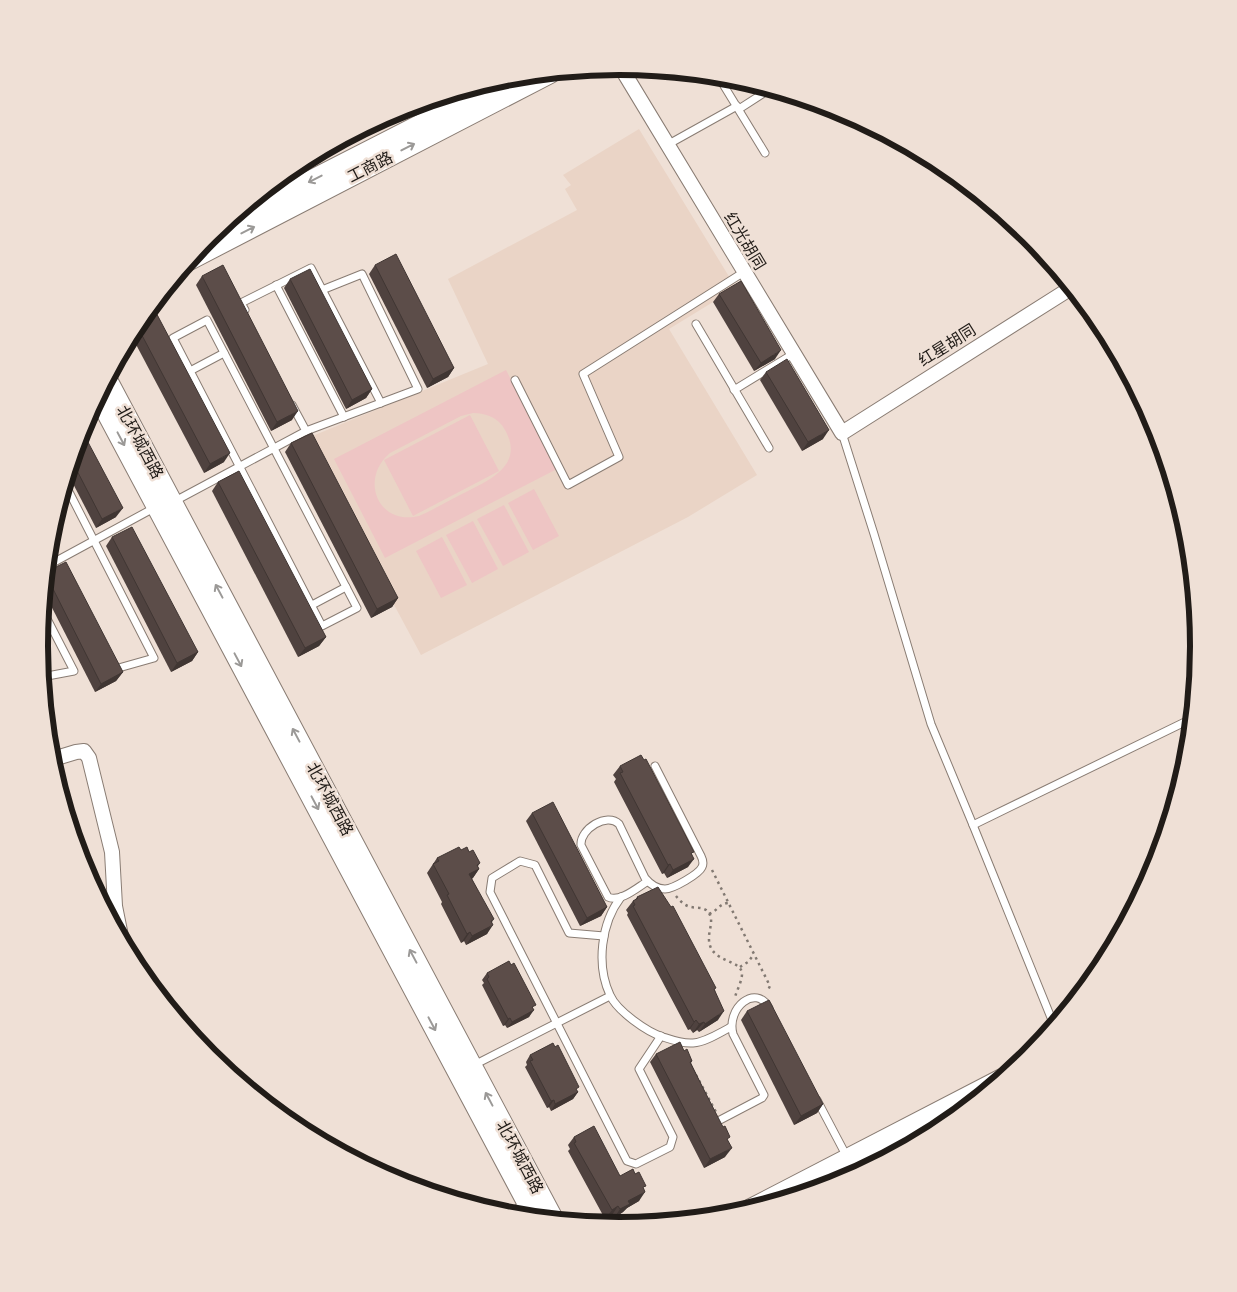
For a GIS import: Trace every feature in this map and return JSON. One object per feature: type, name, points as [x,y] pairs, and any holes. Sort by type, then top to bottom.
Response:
[{"type":"main road","name":"工商路","points":[[245,214],[498,88]]},
{"type":"main road","name":"工商路","points":[[208,249],[500,88]]},
{"type":"main road","name":"北环城西路","points":[[110,386],[164,505]]},
{"type":"main road","name":"北环城西路","points":[[102,402],[164,505],[465,1070],[549,1213]]},
{"type":"main road","name":"北环城西路","points":[[465,1070],[523,1209]]},
{"type":"street","name":"红光胡同","points":[[625,75],[666,146],[842,432]]},
{"type":"street","name":"红星胡同","points":[[842,432],[1066,291]]},
{"type":"street","points":[[58,758],[84,751],[90,758],[112,852],[110,906]]},
{"type":"street","points":[[775,1195],[974,1092]]},
{"type":"lane","points":[[724,85],[765,153]]},
{"type":"lane","points":[[666,146],[762,93]]},
{"type":"lane","points":[[250,320],[241,303],[310,268],[381,403]]},
{"type":"lane","points":[[516,380],[568,485],[619,457],[583,374],[744,272]]},
{"type":"lane","points":[[53,563],[306,431],[418,389],[362,274],[322,290]]},
{"type":"lane","points":[[276,285],[344,417]]},
{"type":"lane","points":[[207,320],[224,353],[357,608],[322,626],[173,338],[207,320]]},
{"type":"lane","points":[[696,324],[769,448]]},
{"type":"lane","points":[[190,371],[224,353]]},
{"type":"lane","points":[[734,390],[793,354]]},
{"type":"lane","points":[[288,397],[306,431]]},
{"type":"lane","points":[[842,432],[931,724],[1051,1018]]},
{"type":"lane","points":[[69,492],[154,658],[115,668]]},
{"type":"lane","points":[[312,605],[346,587]]},
{"type":"lane","points":[[49,622],[74,671],[49,676]]},
{"type":"lane","points":[[973,825],[1185,722]]},
{"type":"lane","points":[[648,882],[621,897],[612,899],[605,893],[581,845],[582,836],[587,829],[607,819],[616,821],[651,885],[664,890],[694,876],[702,867],[702,856],[655,766]]},
{"type":"lane","points":[[604,936],[569,933],[535,864],[520,861],[492,878],[490,892],[627,1161],[636,1164],[670,1147],[673,1137],[640,1069],[661,1036]]},
{"type":"lane","points":[[621,897],[611,915],[604,936],[602,958],[610,996],[639,1024],[654,1034],[690,1044],[704,1040],[731,1027]]},
{"type":"lane","points":[[465,1070],[610,996]]},
{"type":"lane","points":[[720,1120],[762,1098],[764,1095],[733,1034],[731,1027],[732,1016],[742,1002],[751,999],[763,1000],[771,1012]]},
{"type":"lane","points":[[811,1089],[847,1157]]},
{"type":"path","points":[[702,867],[711,869],[770,986],[763,1000]]},
{"type":"path","points":[[670,888],[680,901],[687,906],[703,908],[709,914],[711,920],[709,940],[711,948],[720,958],[740,967],[742,974],[735,997],[736,1008]]},
{"type":"path","points":[[709,914],[720,905],[728,903]]},
{"type":"path","points":[[740,967],[748,962],[754,954]]},
{"type":"path","points":[[694,1070],[720,1120]]},
{"type":"shaded area","points":[[639,129],[736,288],[669,329],[757,475],[688,517],[421,655],[305,439],[488,364],[448,279],[577,210],[565,189],[571,185],[563,175]]},
{"type":"shaded area","points":[[506,370],[557,469],[385,558],[334,459]],"holes":[[[478,413],[492,417],[499,422],[505,430],[510,443],[510,454],[507,463],[500,472],[481,485],[419,516],[405,517],[393,514],[384,507],[378,498],[375,487],[376,475],[381,464],[390,453],[461,416]]]},
{"type":"shaded area","points":[[470,415],[499,471],[413,516],[384,460]]},
{"type":"shaded area","points":[[534,489],[559,536],[533,550],[508,503]]},
{"type":"shaded area","points":[[504,505],[529,552],[503,566],[477,519]]},
{"type":"shaded area","points":[[473,521],[498,569],[472,583],[446,535]]},
{"type":"shaded area","points":[[442,537],[467,585],[441,598],[416,551]]},
{"type":"building","points":[[396,254],[454,368],[433,379],[375,265]]},
{"type":"building","points":[[223,265],[298,411],[277,422],[202,276]]},
{"type":"building","points":[[310,269],[372,389],[352,400],[290,279]]},
{"type":"building","points":[[741,281],[781,350],[761,363],[719,294]]},
{"type":"building","points":[[156,312],[230,453],[210,464],[141,334]]},
{"type":"building","points":[[787,359],[829,430],[808,442],[766,372]]},
{"type":"building","points":[[312,433],[398,598],[377,609],[291,443]]},
{"type":"building","points":[[86,439],[123,508],[102,519],[76,469]]},
{"type":"building","points":[[239,471],[326,637],[305,648],[218,482]]},
{"type":"building","points":[[132,527],[198,652],[177,663],[112,537]]},
{"type":"building","points":[[66,562],[123,672],[101,684],[51,585],[52,569]]},
{"type":"building","points":[[641,755],[644,760],[646,759],[694,852],[691,853],[694,859],[673,870],[670,864],[668,865],[620,773],[623,772],[620,766]]},
{"type":"building","points":[[553,802],[607,907],[587,918],[532,813]]},
{"type":"building","points":[[459,847],[461,850],[467,847],[469,852],[473,850],[480,863],[477,865],[479,869],[469,874],[494,919],[491,921],[493,925],[472,936],[470,932],[467,934],[433,864],[439,861],[437,858]]},
{"type":"building","points":[[658,887],[671,907],[673,906],[716,988],[714,989],[724,1011],[705,1024],[704,1022],[699,1024],[696,1020],[694,1022],[633,906],[635,905],[633,901],[637,897]]},
{"type":"building","points":[[509,961],[511,965],[514,963],[536,1005],[532,1007],[534,1010],[512,1022],[510,1018],[508,1019],[487,979],[489,977],[487,973]]},
{"type":"building","points":[[769,1000],[823,1104],[801,1116],[747,1011]]},
{"type":"building","points":[[680,1042],[684,1051],[687,1049],[692,1061],[690,1062],[730,1137],[727,1139],[732,1148],[710,1159],[656,1054]]},
{"type":"building","points":[[553,1043],[555,1047],[558,1045],[579,1087],[576,1089],[578,1092],[555,1104],[554,1100],[551,1101],[530,1061],[533,1060],[530,1055]]},
{"type":"building","points":[[594,1126],[620,1176],[633,1169],[635,1174],[639,1172],[646,1186],[643,1187],[645,1192],[628,1201],[630,1204],[620,1209],[618,1206],[612,1210],[574,1143],[576,1142],[574,1137]]}]
